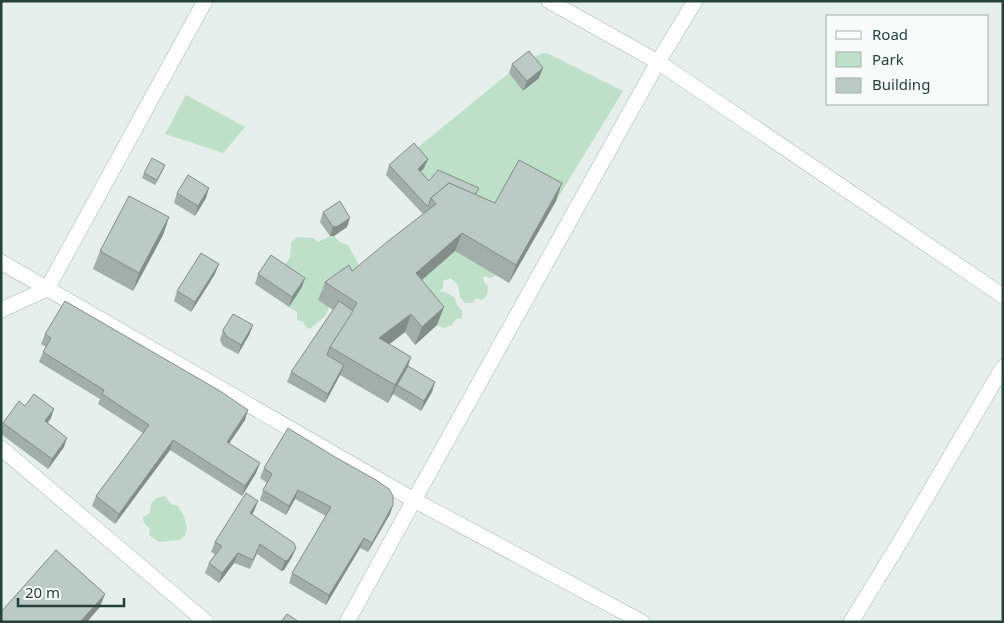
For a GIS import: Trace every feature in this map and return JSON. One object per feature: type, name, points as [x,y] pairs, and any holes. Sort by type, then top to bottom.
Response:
[{"type":"street","points":[[1,310],[46,289],[205,1]]},
{"type":"street","points":[[549,1],[658,62],[1003,296]]},
{"type":"street","points":[[347,622],[658,62],[695,1]]},
{"type":"street","points":[[1,262],[414,500],[642,622]]},
{"type":"street","points":[[851,622],[1003,368]]},
{"type":"street","points":[[1,448],[206,622]]},
{"type":"green space","points":[[544,53],[623,91],[556,201],[488,221],[426,191],[411,153],[509,73],[524,91],[539,78],[525,60]]},
{"type":"green space","points":[[186,95],[245,127],[223,153],[165,134]]},
{"type":"green space","points":[[334,236],[340,242],[348,245],[358,263],[357,270],[329,307],[326,314],[310,329],[303,322],[297,320],[297,312],[289,307],[302,287],[284,265],[290,258],[291,243],[297,237],[313,238],[318,242]]},
{"type":"green space","points":[[455,251],[496,275],[491,278],[483,276],[484,282],[488,286],[487,295],[482,300],[476,298],[472,303],[465,303],[460,297],[458,285],[451,278],[443,281],[443,288],[439,291],[455,298],[457,306],[462,310],[462,318],[456,319],[452,325],[444,328],[437,325],[409,291]]},
{"type":"green space","points":[[165,496],[171,504],[178,506],[184,516],[187,528],[185,535],[180,540],[159,542],[149,535],[150,529],[144,523],[143,517],[150,513],[151,504],[156,498]]},
{"type":"building","points":[[529,51],[543,68],[527,81],[512,64]]},
{"type":"building","points":[[414,143],[428,159],[418,169],[429,181],[438,170],[479,188],[475,195],[449,183],[431,198],[428,207],[389,165]]},
{"type":"building","points":[[152,158],[165,165],[157,180],[144,173]]},
{"type":"building","points":[[519,160],[562,183],[516,265],[462,233],[416,273],[444,307],[422,327],[411,314],[379,338],[411,357],[395,385],[330,347],[357,303],[325,282],[349,265],[352,271],[436,204],[431,198],[449,183],[495,203]]},
{"type":"building","points":[[188,175],[209,188],[198,206],[177,193]]},
{"type":"building","points":[[129,196],[169,217],[139,273],[100,251]]},
{"type":"building","points":[[340,201],[350,218],[333,227],[323,212]]},
{"type":"building","points":[[201,253],[219,264],[195,302],[177,291]]},
{"type":"building","points":[[271,255],[305,278],[292,297],[258,274]]},
{"type":"building","points":[[65,301],[220,391],[248,410],[227,442],[260,463],[245,486],[173,440],[119,514],[96,496],[149,425],[102,394],[104,390],[43,352],[51,338],[45,334]]},
{"type":"building","points":[[339,301],[353,311],[327,355],[344,365],[328,394],[291,372]]},
{"type":"building","points":[[233,314],[253,325],[241,345],[226,336],[223,330]]},
{"type":"building","points":[[408,366],[435,382],[424,401],[397,385]]},
{"type":"building","points":[[34,394],[54,409],[45,421],[67,438],[52,459],[3,423],[19,401],[25,406]]},
{"type":"building","points":[[288,428],[376,480],[389,489],[393,496],[393,505],[372,543],[364,538],[329,595],[292,573],[331,507],[298,490],[289,506],[263,490],[272,474],[264,468]]},
{"type":"building","points":[[246,493],[258,501],[250,513],[294,543],[296,548],[288,560],[285,561],[260,544],[253,560],[238,553],[222,573],[209,563],[222,546],[215,542]]},
{"type":"building","points":[[56,550],[105,594],[80,622],[1,622],[1,612]]},
{"type":"building","points":[[287,614],[299,622],[281,622]]}]
